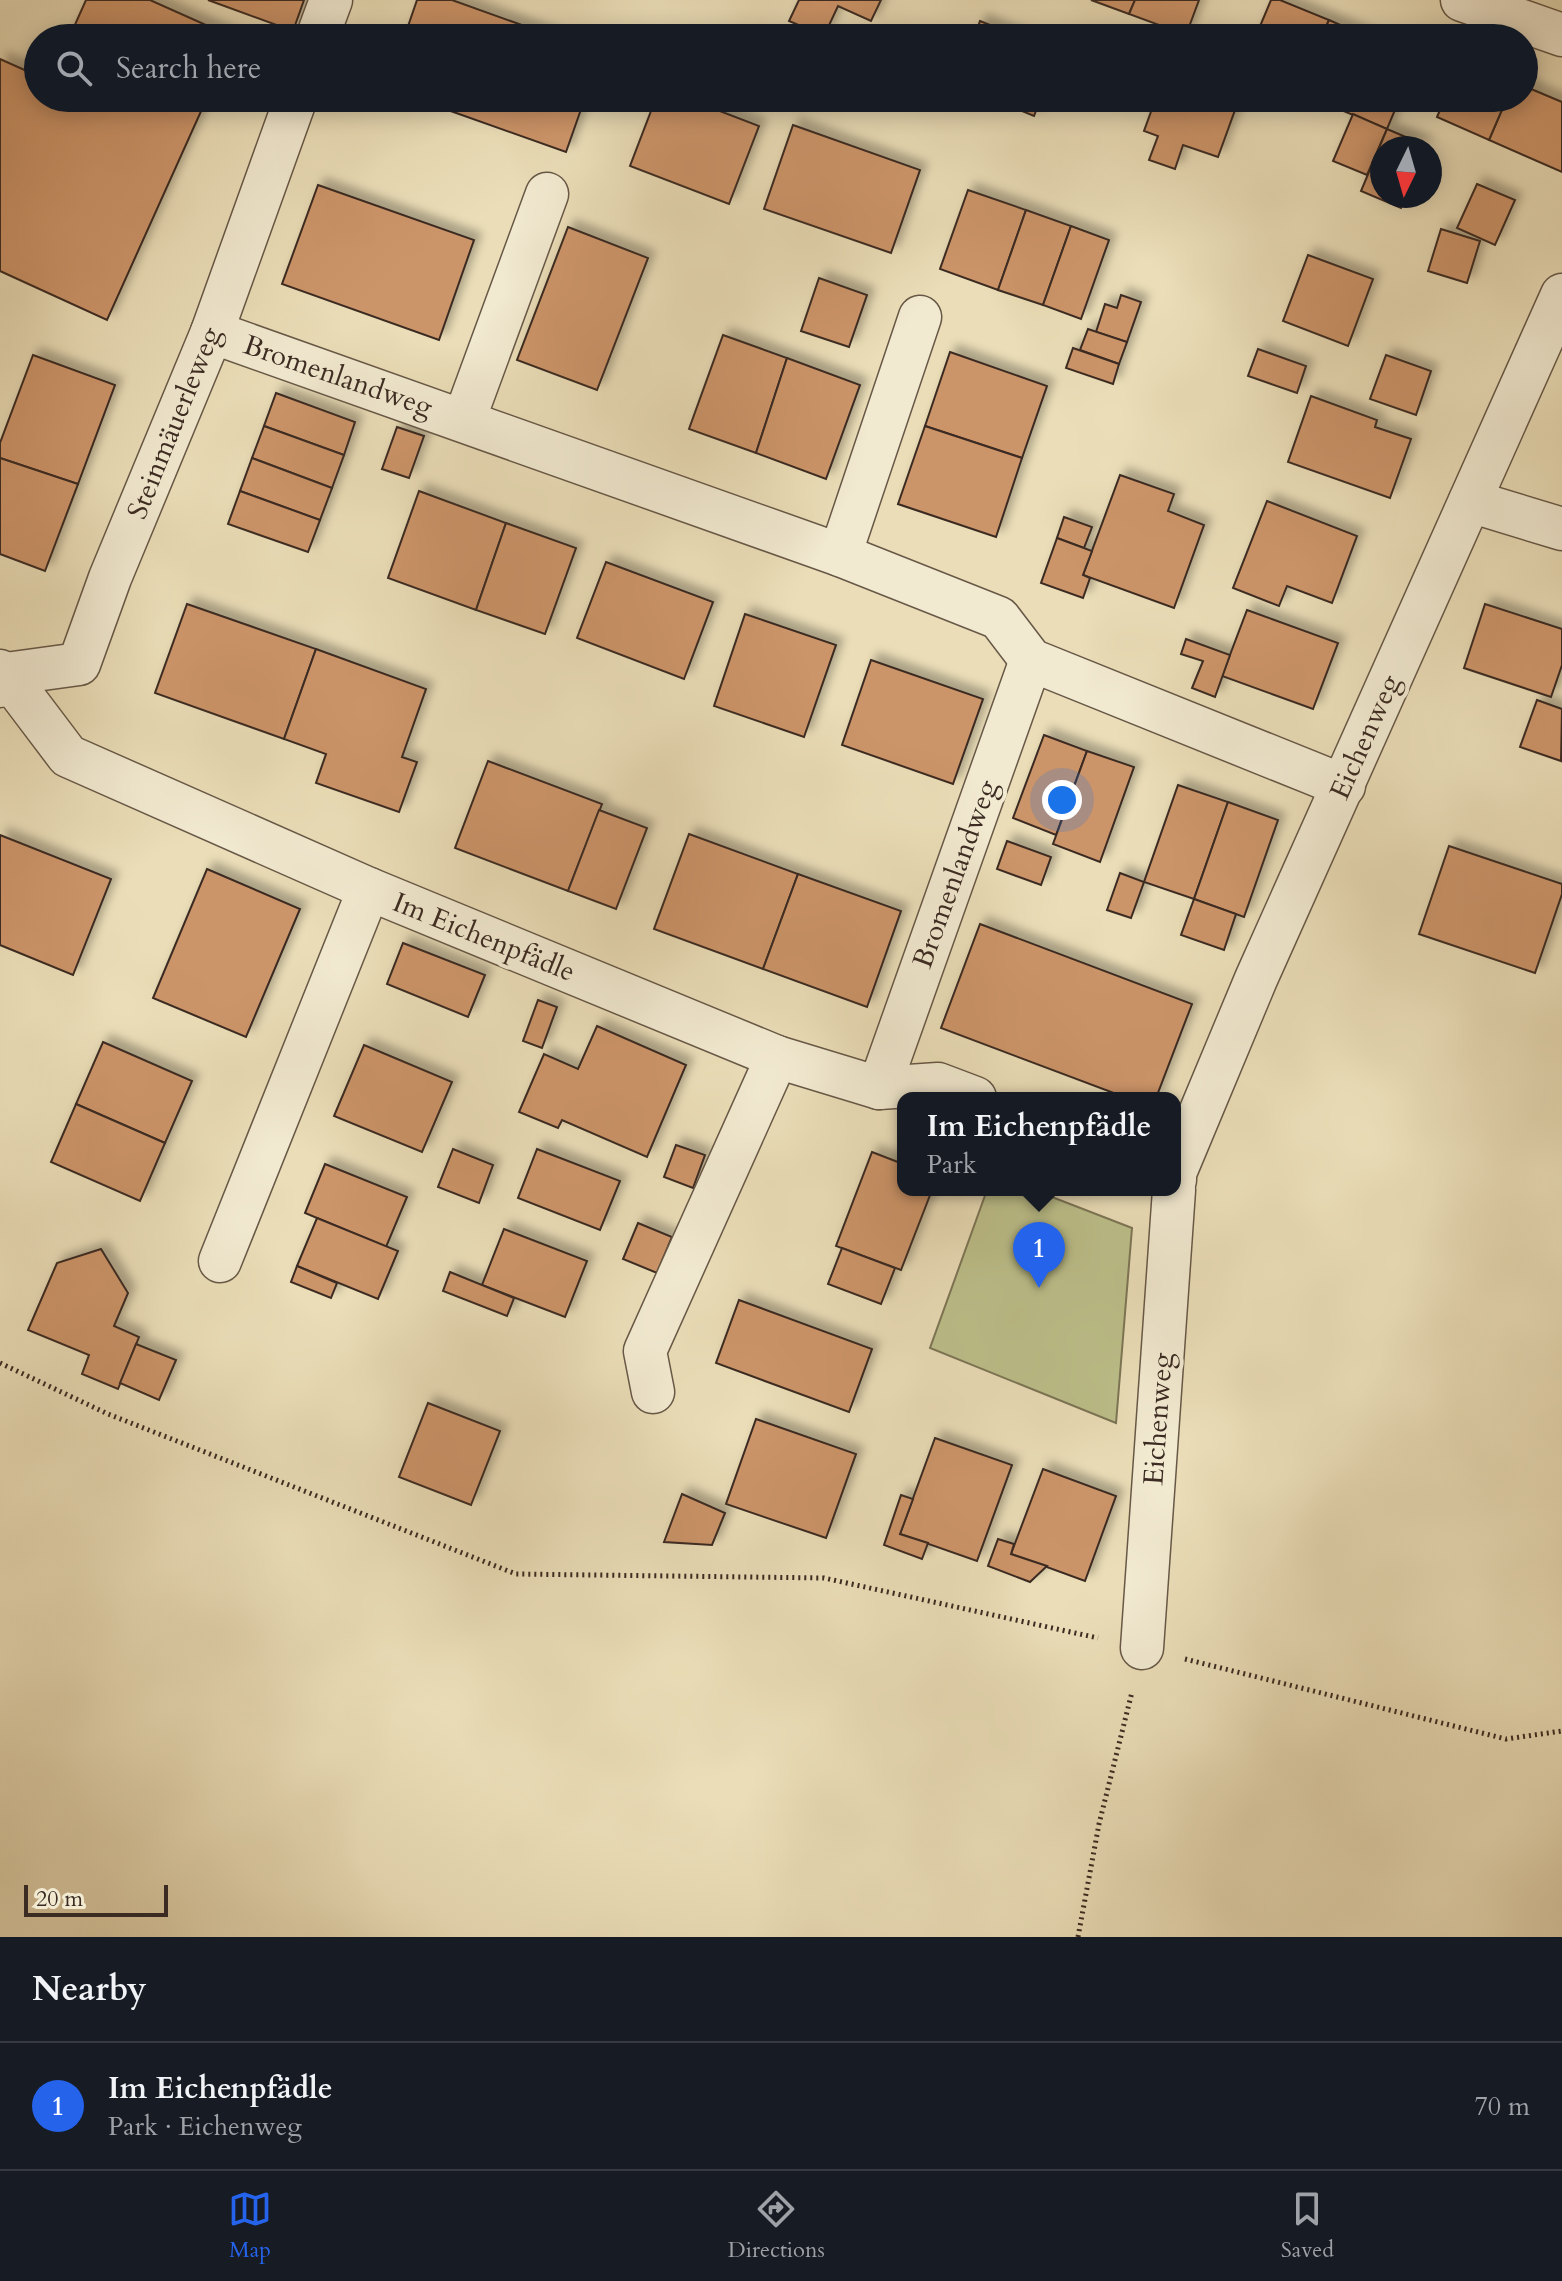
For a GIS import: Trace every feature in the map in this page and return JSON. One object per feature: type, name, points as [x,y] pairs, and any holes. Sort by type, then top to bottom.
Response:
[{"type":"street","points":[[322,24],[331,0]]},
{"type":"street","points":[[1462,0],[1531,24]]},
{"type":"street","points":[[1538,27],[1562,35]]},
{"type":"street","name":"Steinmäuerleweg","points":[[2,677],[79,664],[110,578],[212,332],[291,112]]},
{"type":"street","name":"Bromenlandweg","points":[[464,420],[547,194]]},
{"type":"street","name":"Eichenweg","points":[[1181,1159],[1256,979],[1562,295]]},
{"type":"street","points":[[840,555],[920,317]]},
{"type":"street","name":"Bromenlandweg","points":[[212,332],[840,555],[999,618],[1031,660],[879,1088]]},
{"type":"street","points":[[1470,501],[1562,529]]},
{"type":"street","points":[[1031,660],[1344,786]]},
{"type":"street","name":"Im Eichenpfädle","points":[[2,677],[68,756],[369,889],[777,1057],[879,1088],[938,1084],[959,1092]]},
{"type":"street","name":"Im Eichenpfädle","points":[[220,1261],[369,889]]},
{"type":"street","points":[[653,1392],[645,1351],[777,1057]]},
{"type":"street","name":"Eichenweg","points":[[1142,1648],[1174,1196]]},
{"type":"path","points":[[0,1363],[108,1414],[516,1574],[824,1578],[1142,1648],[1506,1739],[1562,1731]]},
{"type":"path","points":[[1078,1937],[1099,1824],[1142,1648]]},
{"type":"green space","points":[[985,1196],[1049,1196],[1132,1228],[1116,1423],[930,1348]]},
{"type":"building","points":[[86,0],[150,0],[204,24],[75,24]]},
{"type":"building","points":[[208,0],[304,0],[295,24],[274,24]]},
{"type":"building","points":[[417,0],[452,0],[519,24],[409,24]]},
{"type":"building","points":[[799,0],[881,0],[871,21],[838,6],[830,24],[796,24],[789,21]]},
{"type":"building","points":[[1091,0],[1135,0],[1129,14]]},
{"type":"building","points":[[1135,0],[1199,0],[1190,24],[1156,24],[1129,14]]},
{"type":"building","points":[[1271,0],[1280,0],[1329,20],[1327,24],[1261,24]]},
{"type":"building","points":[[0,59],[24,70],[24,112],[201,112],[107,320],[0,271]]},
{"type":"building","points":[[1538,92],[1562,102],[1562,172],[1489,140],[1501,112],[1538,112]]},
{"type":"building","points":[[453,112],[580,112],[566,152]]},
{"type":"building","points":[[651,112],[722,112],[759,126],[729,204],[630,166]]},
{"type":"building","points":[[1151,112],[1234,112],[1218,157],[1183,145],[1175,169],[1149,160],[1158,136],[1144,131]]},
{"type":"building","points":[[1346,112],[1394,112],[1387,129]]},
{"type":"building","points":[[1439,112],[1501,112],[1489,140],[1437,117]]},
{"type":"building","points":[[1353,114],[1387,129],[1384,136],[1370,136],[1370,168],[1367,175],[1333,161]]},
{"type":"building","points":[[793,125],[920,170],[891,253],[764,209]]},
{"type":"building","points":[[1387,129],[1403,136],[1384,136]]},
{"type":"building","points":[[1370,170],[1370,195],[1361,191]]},
{"type":"building","points":[[1477,184],[1515,200],[1495,245],[1457,228]]},
{"type":"building","points":[[318,185],[474,240],[439,340],[282,284]]},
{"type":"building","points":[[968,190],[1026,210],[998,290],[940,269]]},
{"type":"building","points":[[1026,210],[1071,226],[1043,305],[998,290]]},
{"type":"building","points":[[1071,226],[1109,240],[1081,319],[1043,305]]},
{"type":"building","points":[[568,227],[648,258],[597,390],[517,360]]},
{"type":"building","points":[[1441,229],[1480,241],[1467,283],[1428,271]]},
{"type":"building","points":[[1308,255],[1373,279],[1348,346],[1283,321]]},
{"type":"building","points":[[819,278],[867,295],[849,347],[801,331]]},
{"type":"building","points":[[1121,295],[1141,302],[1127,342],[1096,332],[1105,304],[1117,308]]},
{"type":"building","points":[[1088,329],[1127,342],[1119,364],[1080,350]]},
{"type":"building","points":[[723,335],[787,358],[756,453],[689,429]]},
{"type":"building","points":[[1073,348],[1119,364],[1113,384],[1066,368]]},
{"type":"building","points":[[1258,349],[1306,366],[1297,393],[1248,376]]},
{"type":"building","points":[[950,352],[1047,386],[1022,458],[925,426]]},
{"type":"building","points":[[33,355],[115,385],[78,484],[0,458],[0,443]]},
{"type":"building","points":[[1386,355],[1431,371],[1416,415],[1370,399]]},
{"type":"building","points":[[787,358],[860,385],[826,479],[756,453]]},
{"type":"building","points":[[276,393],[355,422],[344,455],[264,426]]},
{"type":"building","points":[[1311,396],[1377,420],[1375,427],[1411,439],[1390,498],[1288,462]]},
{"type":"building","points":[[264,426],[344,455],[332,488],[252,458]]},
{"type":"building","points":[[925,426],[1022,458],[996,537],[898,504]]},
{"type":"building","points":[[397,427],[424,436],[409,478],[382,469]]},
{"type":"building","points":[[0,458],[78,484],[45,571],[0,554]]},
{"type":"building","points":[[252,458],[332,488],[320,520],[240,491]]},
{"type":"building","points":[[1120,475],[1174,494],[1168,511],[1204,525],[1174,608],[1083,575]]},
{"type":"building","points":[[240,491],[320,520],[308,552],[228,524]]},
{"type":"building","points":[[419,491],[506,523],[476,610],[388,578]]},
{"type":"building","points":[[1267,501],[1357,536],[1332,603],[1287,586],[1279,606],[1233,588]]},
{"type":"building","points":[[1064,517],[1092,527],[1084,548],[1057,538]]},
{"type":"building","points":[[506,523],[576,548],[545,634],[476,610]]},
{"type":"building","points":[[1057,538],[1092,551],[1083,575],[1090,578],[1083,598],[1041,583]]},
{"type":"building","points":[[606,562],[713,602],[684,679],[577,638]]},
{"type":"building","points":[[187,604],[316,649],[284,739],[155,693]]},
{"type":"building","points":[[1485,604],[1562,629],[1562,665],[1551,697],[1464,668]]},
{"type":"building","points":[[1247,610],[1338,643],[1313,709],[1222,676]]},
{"type":"building","points":[[745,614],[836,645],[804,737],[714,706]]},
{"type":"building","points":[[1186,639],[1230,655],[1215,697],[1192,688],[1203,661],[1181,654]]},
{"type":"building","points":[[316,649],[426,689],[402,757],[417,762],[399,812],[316,783],[326,754],[284,739]]},
{"type":"building","points":[[871,660],[983,699],[953,784],[842,745]]},
{"type":"building","points":[[1537,700],[1562,709],[1561,761],[1520,747]]},
{"type":"building","points":[[1044,735],[1087,751],[1056,835],[1013,818]]},
{"type":"building","points":[[1087,751],[1134,767],[1100,862],[1053,844]]},
{"type":"building","points":[[488,761],[602,804],[568,891],[455,848]]},
{"type":"building","points":[[1178,785],[1228,802],[1194,899],[1144,882]]},
{"type":"building","points":[[1228,802],[1278,820],[1244,917],[1194,899]]},
{"type":"building","points":[[599,810],[647,828],[616,909],[568,891]]},
{"type":"building","points":[[689,834],[798,874],[763,969],[654,929]]},
{"type":"building","points":[[0,835],[111,879],[73,975],[0,945]]},
{"type":"building","points":[[1007,841],[1051,857],[1041,885],[997,869]]},
{"type":"building","points":[[1449,846],[1562,884],[1562,894],[1535,973],[1419,934]]},
{"type":"building","points":[[207,869],[300,909],[246,1037],[153,998]]},
{"type":"building","points":[[1120,873],[1144,882],[1131,918],[1107,910]]},
{"type":"building","points":[[798,874],[901,911],[867,1007],[763,969]]},
{"type":"building","points":[[1194,899],[1236,914],[1224,950],[1181,935]]},
{"type":"building","points":[[980,924],[1192,1004],[1158,1092],[1111,1092],[941,1028]]},
{"type":"building","points":[[403,943],[485,975],[468,1017],[387,984]]},
{"type":"building","points":[[538,1000],[557,1007],[542,1048],[523,1041]]},
{"type":"building","points":[[597,1026],[686,1065],[647,1157],[562,1120],[558,1128],[519,1112],[544,1054],[578,1069]]},
{"type":"building","points":[[103,1042],[192,1081],[165,1143],[76,1104]]},
{"type":"building","points":[[364,1045],[452,1082],[422,1152],[334,1116]]},
{"type":"building","points":[[76,1104],[165,1143],[140,1201],[51,1162]]},
{"type":"building","points":[[676,1145],[705,1155],[693,1188],[664,1177]]},
{"type":"building","points":[[453,1149],[493,1165],[479,1203],[438,1187]]},
{"type":"building","points":[[537,1149],[620,1181],[600,1230],[518,1198]]},
{"type":"building","points":[[872,1152],[897,1162],[897,1196],[930,1196],[901,1270],[836,1246]]},
{"type":"building","points":[[325,1164],[407,1197],[386,1247],[305,1213]]},
{"type":"building","points":[[317,1218],[398,1251],[378,1299],[297,1266]]},
{"type":"building","points":[[638,1223],[672,1237],[657,1273],[623,1259]]},
{"type":"building","points":[[504,1229],[587,1261],[565,1317],[482,1285]]},
{"type":"building","points":[[842,1248],[895,1268],[881,1304],[828,1284]]},
{"type":"building","points":[[101,1249],[128,1293],[114,1326],[139,1337],[118,1389],[82,1374],[89,1355],[28,1330],[57,1263]]},
{"type":"building","points":[[297,1266],[337,1283],[331,1298],[291,1282]]},
{"type":"building","points":[[450,1272],[514,1298],[507,1316],[443,1291]]},
{"type":"building","points":[[739,1300],[872,1349],[849,1412],[716,1363]]},
{"type":"building","points":[[136,1344],[176,1360],[159,1400],[120,1383]]},
{"type":"building","points":[[428,1403],[500,1431],[471,1505],[399,1477]]},
{"type":"building","points":[[756,1419],[856,1454],[826,1538],[726,1504]]},
{"type":"building","points":[[935,1438],[1012,1465],[977,1561],[900,1534]]},
{"type":"building","points":[[1043,1469],[1116,1496],[1085,1581],[1011,1554]]},
{"type":"building","points":[[682,1494],[725,1513],[712,1545],[664,1542]]},
{"type":"building","points":[[901,1495],[913,1499],[900,1534],[928,1543],[922,1559],[884,1545]]},
{"type":"building","points":[[998,1539],[1014,1544],[1011,1554],[1047,1566],[1030,1582],[988,1566]]},
{"type":"place","name":"Im Eichenpfädle","points":[[1039,1288]]}]
